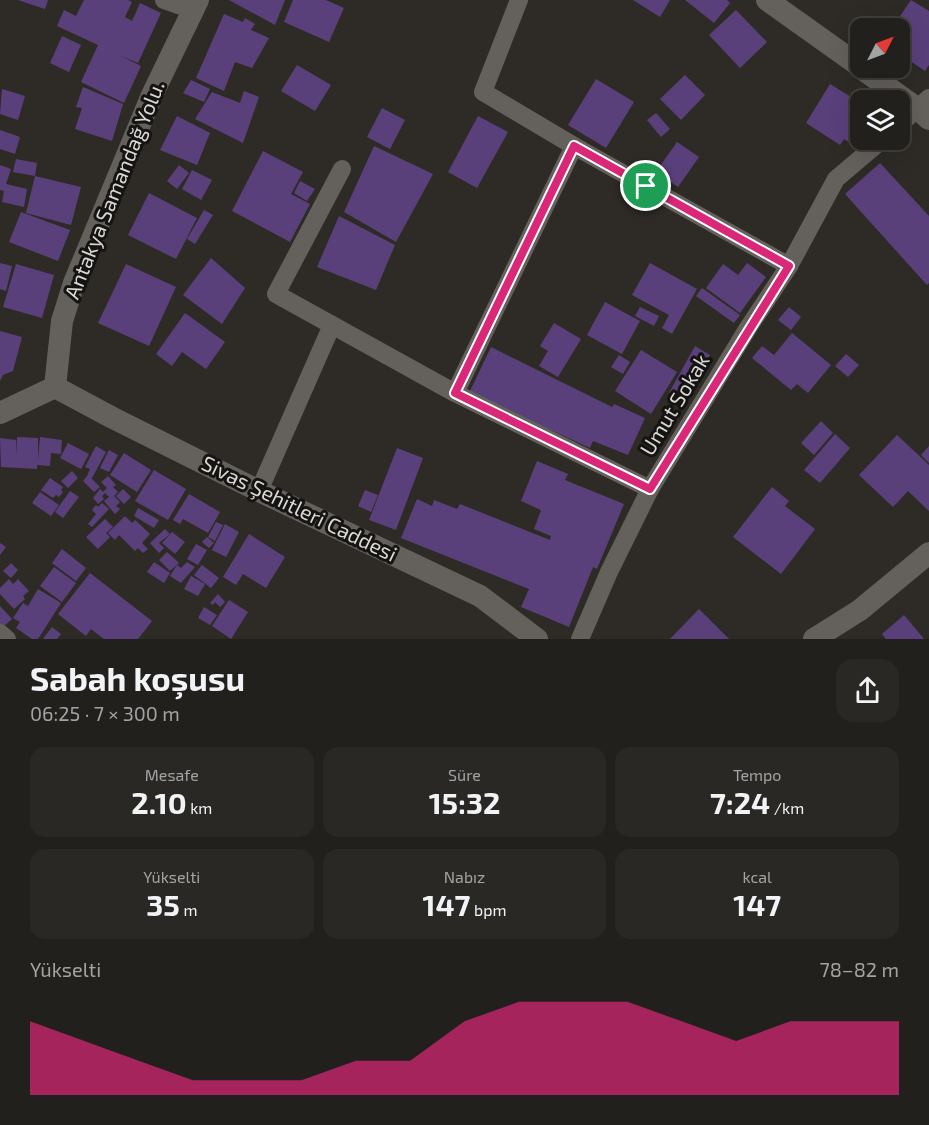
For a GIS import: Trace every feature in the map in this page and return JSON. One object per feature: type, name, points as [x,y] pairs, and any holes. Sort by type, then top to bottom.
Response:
[{"type":"street","points":[[164,0],[195,5]]},
{"type":"street","points":[[519,0],[483,92],[574,146],[789,266]]},
{"type":"street","points":[[767,0],[850,59]]},
{"type":"street","name":"Antakya Samandağ Yolu.","points":[[55,387],[62,321],[75,283],[152,95],[195,5]]},
{"type":"street","points":[[878,78],[925,109],[910,118]]},
{"type":"street","points":[[455,393],[574,146]]},
{"type":"street","name":"Umut Sokak","points":[[580,639],[650,489],[789,266],[836,179],[870,150]]},
{"type":"street","points":[[342,169],[276,294],[455,393],[650,489]]},
{"type":"street","points":[[259,491],[332,325]]},
{"type":"street","points":[[0,413],[55,387]]},
{"type":"street","name":"Sivas Şehitleri Caddesi","points":[[55,387],[259,491],[480,596],[537,639]]},
{"type":"street","points":[[814,639],[860,610],[929,553]]},
{"type":"street","points":[[0,633],[7,639]]},
{"type":"building","points":[[18,0],[48,0],[45,9]]},
{"type":"building","points":[[84,0],[128,0],[132,2],[125,17],[132,21],[140,3],[161,13],[138,63],[121,56],[141,66],[124,103],[81,82],[98,45],[57,26],[64,10],[76,16]]},
{"type":"building","points":[[229,0],[285,0],[275,25]]},
{"type":"building","points":[[293,0],[326,0],[344,8],[329,42],[284,22]]},
{"type":"building","points":[[633,0],[670,0],[660,17]]},
{"type":"building","points":[[685,0],[727,0],[730,3],[714,23]]},
{"type":"building","points":[[911,0],[929,11],[929,65],[925,71],[910,61],[910,18],[899,18]]},
{"type":"building","points":[[736,10],[767,42],[740,68],[709,35]]},
{"type":"building","points":[[224,14],[243,22],[245,18],[255,24],[251,30],[269,38],[252,68],[235,62],[224,91],[196,78]]},
{"type":"building","points":[[62,36],[81,45],[69,72],[50,63]]},
{"type":"building","points":[[297,65],[331,85],[315,111],[281,91]]},
{"type":"building","points":[[685,75],[705,95],[681,120],[660,99]]},
{"type":"building","points":[[596,79],[634,102],[606,148],[568,125]]},
{"type":"building","points":[[191,80],[210,89],[204,102],[183,93]]},
{"type":"building","points":[[830,84],[850,96],[850,143],[844,139],[840,145],[806,123]]},
{"type":"building","points":[[83,87],[123,104],[112,141],[75,129],[82,108],[76,107]]},
{"type":"building","points":[[2,89],[25,96],[18,120],[0,114]]},
{"type":"building","points":[[244,91],[259,97],[243,143],[195,119],[212,92],[240,103]]},
{"type":"building","points":[[382,108],[405,120],[390,149],[367,137]]},
{"type":"building","points":[[656,113],[670,129],[661,137],[647,120]]},
{"type":"building","points":[[177,116],[210,133],[197,165],[160,150]]},
{"type":"building","points":[[478,116],[508,132],[477,188],[448,172]]},
{"type":"building","points":[[0,130],[20,137],[15,154],[0,149]]},
{"type":"building","points":[[677,142],[699,157],[678,187],[656,172]]},
{"type":"building","points":[[374,146],[433,174],[396,242],[344,212]]},
{"type":"building","points":[[263,151],[303,172],[291,194],[310,204],[290,242],[232,211]]},
{"type":"building","points":[[16,159],[37,163],[35,176],[13,172]]},
{"type":"building","points":[[880,163],[929,216],[929,283],[927,285],[845,194]]},
{"type":"building","points":[[0,165],[11,169],[6,184],[27,189],[24,207],[2,202],[4,191],[0,190]]},
{"type":"building","points":[[179,165],[189,173],[177,189],[167,181]]},
{"type":"building","points":[[192,170],[212,180],[201,200],[182,189]]},
{"type":"building","points":[[35,176],[81,187],[71,225],[26,213]]},
{"type":"building","points":[[300,181],[315,189],[307,201],[294,193]]},
{"type":"building","points":[[149,193],[197,218],[176,259],[128,235]]},
{"type":"building","points":[[204,210],[213,215],[195,244],[187,239]]},
{"type":"building","points":[[21,212],[70,230],[58,261],[9,242]]},
{"type":"building","points":[[339,216],[395,245],[376,290],[317,267]]},
{"type":"building","points":[[211,258],[245,288],[222,324],[183,295]]},
{"type":"building","points":[[0,263],[12,266],[6,291],[0,289]]},
{"type":"building","points":[[650,263],[697,289],[672,334],[662,328],[669,315],[632,295]]},
{"type":"building","points":[[747,263],[766,277],[740,313],[706,288],[723,264],[738,275]]},
{"type":"building","points":[[16,264],[54,275],[42,318],[3,307]]},
{"type":"building","points":[[126,264],[176,287],[149,346],[98,323]]},
{"type":"building","points":[[702,288],[740,315],[734,323],[696,296]]},
{"type":"building","points":[[605,302],[640,321],[622,354],[587,335]]},
{"type":"building","points":[[640,307],[659,316],[654,326],[635,316]]},
{"type":"building","points":[[789,307],[801,317],[791,330],[778,320]]},
{"type":"building","points":[[185,313],[225,342],[206,369],[182,352],[172,366],[156,354]]},
{"type":"building","points":[[554,323],[581,339],[558,377],[539,366],[548,351],[540,346]]},
{"type":"building","points":[[0,331],[22,337],[13,371],[3,375],[0,381]]},
{"type":"building","points":[[792,333],[831,365],[808,393],[797,384],[791,390],[752,358],[762,346],[774,355]]},
{"type":"building","points":[[695,346],[710,355],[683,401],[669,393]]},
{"type":"building","points":[[491,347],[612,407],[614,404],[645,418],[628,455],[593,441],[590,448],[551,430],[549,432],[469,393]]},
{"type":"building","points":[[641,350],[677,372],[651,414],[615,391]]},
{"type":"building","points":[[846,354],[859,365],[848,377],[835,366]]},
{"type":"building","points":[[619,355],[630,362],[623,374],[611,367]]},
{"type":"building","points":[[821,421],[833,433],[814,455],[801,443]]},
{"type":"building","points":[[835,434],[850,448],[820,483],[804,470]]},
{"type":"building","points":[[897,435],[929,465],[929,511],[908,491],[893,507],[859,475]]},
{"type":"building","points":[[17,437],[38,438],[38,460],[40,437],[62,440],[61,454],[51,453],[50,466],[37,465],[37,469],[1,467],[0,438],[16,440],[16,455]]},
{"type":"building","points":[[68,443],[89,454],[81,469],[60,458]]},
{"type":"building","points":[[96,446],[106,452],[91,478],[100,487],[94,492],[83,481],[90,469],[85,467]]},
{"type":"building","points":[[929,446],[929,463],[921,455]]},
{"type":"building","points":[[397,448],[423,458],[396,530],[369,520]]},
{"type":"building","points":[[109,450],[118,455],[109,472],[100,468]]},
{"type":"building","points":[[124,453],[151,470],[137,492],[110,475]]},
{"type":"building","points":[[537,461],[568,474],[565,480],[624,504],[597,569],[593,567],[569,627],[521,607],[529,589],[401,538],[417,499],[432,506],[434,500],[457,509],[460,504],[550,540],[551,536],[534,529],[541,510],[521,501]]},
{"type":"building","points":[[154,470],[186,489],[168,520],[135,501]]},
{"type":"building","points":[[72,471],[78,478],[68,488],[61,481]]},
{"type":"building","points":[[108,476],[116,485],[113,487],[118,492],[114,496],[120,502],[116,506],[120,509],[115,514],[104,501],[109,497],[105,493],[102,496],[104,499],[98,504],[93,498],[100,489],[103,492],[107,488],[101,482]]},
{"type":"building","points":[[50,478],[63,487],[61,490],[63,492],[59,497],[56,495],[53,498],[41,490]]},
{"type":"building","points":[[772,487],[789,501],[785,506],[815,529],[781,574],[733,537]]},
{"type":"building","points":[[123,489],[131,497],[124,504],[116,496]]},
{"type":"building","points":[[365,490],[378,495],[371,512],[358,506]]},
{"type":"building","points":[[70,491],[79,497],[63,518],[55,512]]},
{"type":"building","points":[[40,492],[59,505],[51,516],[32,503]]},
{"type":"building","points":[[189,494],[220,512],[208,533],[183,519],[180,524],[173,520]]},
{"type":"building","points":[[102,503],[109,509],[92,527],[88,524],[96,514],[92,510],[96,505],[98,507]]},
{"type":"building","points":[[138,508],[159,520],[154,528],[134,516]]},
{"type":"building","points":[[125,516],[132,523],[135,520],[150,534],[142,543],[148,549],[143,553],[138,548],[135,551],[119,535],[115,540],[108,533]]},
{"type":"building","points":[[105,519],[113,527],[106,533],[110,537],[98,549],[86,537]]},
{"type":"building","points":[[216,522],[223,525],[215,541],[208,537]]},
{"type":"building","points":[[225,524],[239,532],[226,557],[212,550]]},
{"type":"building","points":[[165,529],[170,534],[159,543],[164,548],[159,553],[150,543]]},
{"type":"building","points":[[172,532],[185,542],[175,554],[162,543]]},
{"type":"building","points":[[249,534],[285,557],[266,588],[243,574],[236,585],[223,577]]},
{"type":"building","points":[[207,537],[214,543],[209,548],[202,542]]},
{"type":"building","points":[[0,543],[6,547],[0,555]]},
{"type":"building","points":[[196,544],[207,550],[198,565],[187,559]]},
{"type":"building","points":[[62,549],[86,568],[76,581],[52,563]]},
{"type":"building","points":[[167,552],[179,563],[170,571],[159,560]]},
{"type":"building","points":[[154,562],[170,573],[164,583],[147,572]]},
{"type":"building","points":[[187,562],[195,567],[181,583],[170,576],[177,565],[181,568]]},
{"type":"building","points":[[11,563],[18,570],[11,578],[3,571]]},
{"type":"building","points":[[202,565],[219,578],[211,588],[194,575]]},
{"type":"building","points":[[54,567],[76,583],[62,602],[40,586]]},
{"type":"building","points":[[90,573],[152,621],[138,639],[104,639],[91,629],[86,636],[58,614]]},
{"type":"building","points":[[191,576],[205,584],[198,596],[184,589]]},
{"type":"building","points":[[9,579],[13,584],[18,579],[29,591],[23,596],[25,599],[14,609],[0,594],[0,588]]},
{"type":"building","points":[[38,589],[61,603],[38,639],[32,639],[16,628],[20,622],[13,618],[23,603],[28,606]]},
{"type":"building","points":[[218,594],[225,602],[220,607],[215,602],[213,605],[210,603]]},
{"type":"building","points":[[229,600],[248,612],[231,639],[212,626]]},
{"type":"building","points":[[0,606],[12,619],[2,628],[0,626]]},
{"type":"building","points":[[204,607],[217,615],[210,625],[198,618]]},
{"type":"building","points":[[699,609],[729,639],[670,639]]},
{"type":"building","points":[[904,615],[924,639],[886,639],[882,634]]},
{"type":"building","points":[[52,627],[61,634],[57,639],[43,639]]},
{"type":"route","points":[[574,146],[646,186],[789,266],[748,328],[650,489],[455,393],[574,146]]}]
